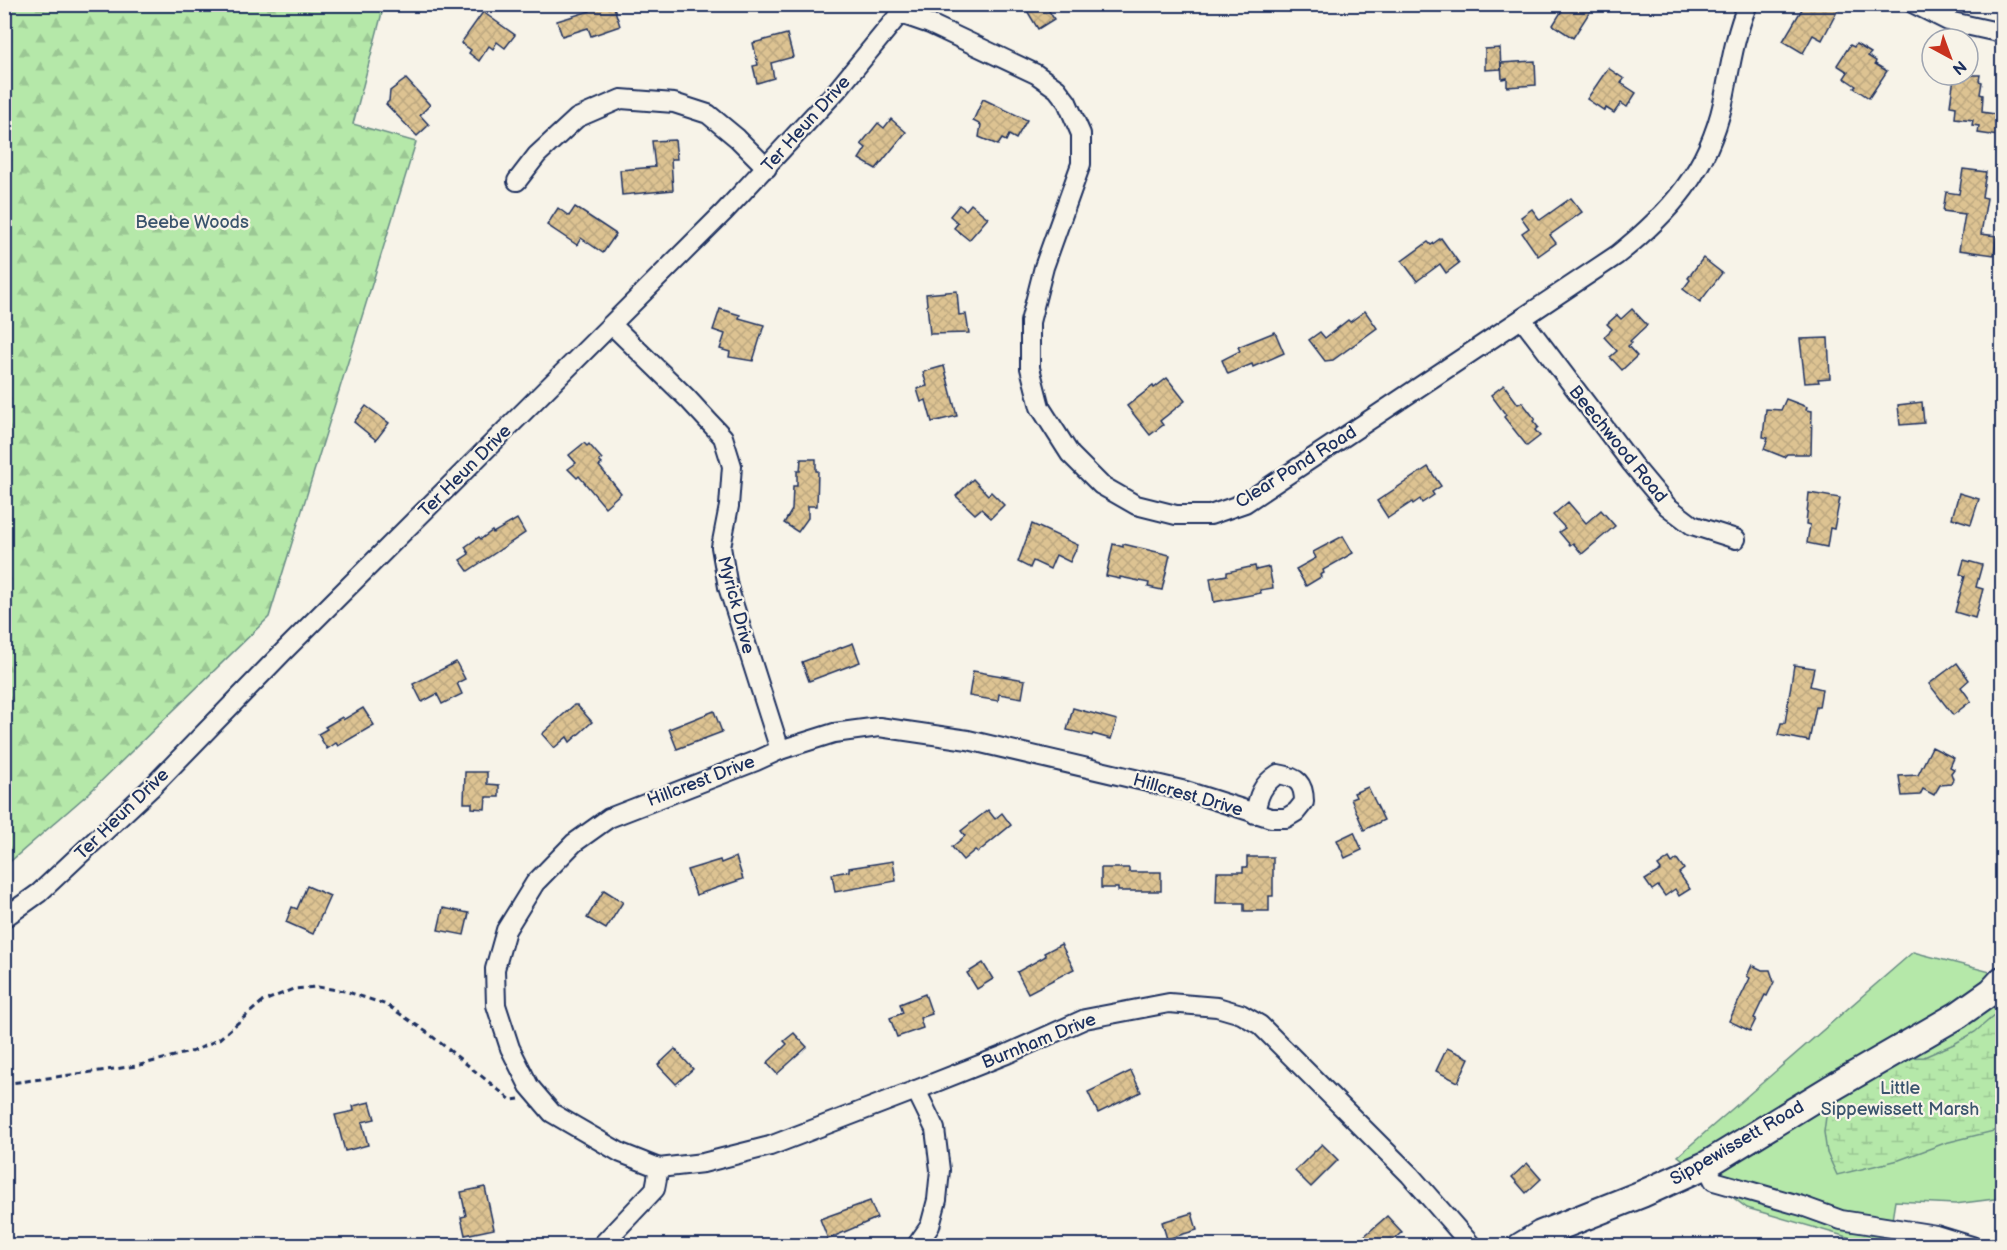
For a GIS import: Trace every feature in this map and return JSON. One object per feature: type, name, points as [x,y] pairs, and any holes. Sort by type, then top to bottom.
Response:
[{"type":"main road","name":"Sippewissett Road","points":[[1521,1245],[1541,1234],[1642,1194],[1706,1165],[1830,1089],[1958,1015],[1992,991],[2002,980]]},
{"type":"street","name":"Clear Pond Road","points":[[904,9],[930,24],[1036,74],[1057,89],[1067,102],[1081,134],[1081,164],[1044,267],[1030,322],[1030,368],[1040,407],[1070,454],[1101,485],[1136,505],[1176,515],[1210,515],[1245,503],[1617,255],[1641,235],[1675,202],[1703,161],[1714,136],[1738,29],[1748,4]]},
{"type":"street","points":[[1914,4],[1948,21],[2002,33]]},
{"type":"street","name":"Ter Heun Drive","points":[[4,918],[39,893],[151,788],[285,650],[612,325],[767,168],[904,9]]},
{"type":"street","points":[[517,181],[537,155],[577,118],[621,99],[674,103],[708,114],[737,138],[767,168]]},
{"type":"street","name":"Beechwood Road","points":[[1522,319],[1632,464],[1667,506],[1692,525],[1736,539]]},
{"type":"street","name":"Myrick Drive","points":[[612,325],[687,398],[723,437],[732,466],[729,506],[721,547],[728,587],[780,750]]},
{"type":"street","name":"Hillcrest Drive","points":[[659,1168],[621,1153],[552,1113],[529,1086],[510,1048],[496,1005],[495,969],[506,930],[535,883],[574,843],[609,818],[780,750],[834,733],[879,727],[968,740],[1186,791],[1255,814]]},
{"type":"street","name":"Burnham Drive","points":[[659,1168],[702,1163],[770,1146],[1007,1054],[1085,1019],[1169,1003],[1217,1007],[1241,1014],[1260,1025],[1410,1175],[1472,1245]]},
{"type":"street","points":[[916,1090],[935,1129],[940,1170],[937,1200],[930,1226],[916,1245]]},
{"type":"street","points":[[1706,1165],[1714,1180],[1841,1220],[1936,1235],[1972,1245]]},
{"type":"street","points":[[601,1245],[655,1189],[659,1168]]},
{"type":"path","points":[[4,1084],[136,1066],[194,1051],[219,1039],[262,1002],[293,989],[317,987],[345,991],[387,1005],[428,1034],[511,1100],[525,1098],[534,1092]]},
{"type":"green space","name":"Beebe Woods","points":[[5,4],[384,5],[353,124],[416,142],[269,617],[89,793],[5,866]]},
{"type":"green space","name":"Little Sippewissett Marsh","points":[[1913,952],[2002,975],[2002,1198],[1955,1204],[1895,1201],[1888,1245],[1875,1245],[1747,1208],[1678,1156]]},
{"type":"green space","points":[[2002,1009],[2002,1129],[1945,1143],[1899,1160],[1837,1175],[1827,1153],[1824,1132],[1827,1109],[1846,1089],[1904,1058],[1924,1057],[1954,1044],[1975,1032]]},
{"type":"building","points":[[588,4],[613,4],[620,26],[591,36],[588,28],[562,36],[557,21],[590,11]]},
{"type":"building","points":[[1023,4],[1045,4],[1054,19],[1038,29]]},
{"type":"building","points":[[1566,4],[1584,4],[1591,10],[1573,38],[1553,25]]},
{"type":"building","points":[[1805,4],[1841,4],[1822,40],[1813,35],[1803,53],[1783,41]]},
{"type":"building","points":[[483,12],[515,35],[505,48],[497,42],[493,49],[489,46],[479,61],[469,53],[471,50],[461,43]]},
{"type":"building","points":[[787,34],[793,57],[771,63],[774,78],[757,83],[753,66],[758,65],[753,43]]},
{"type":"building","points":[[1856,44],[1871,53],[1868,56],[1876,61],[1875,64],[1887,71],[1869,98],[1844,78],[1848,72],[1837,65],[1850,45],[1854,47]]},
{"type":"building","points":[[1500,48],[1501,69],[1485,70],[1485,49]]},
{"type":"building","points":[[1535,61],[1536,85],[1507,87],[1507,78],[1502,79],[1501,63]]},
{"type":"building","points":[[1608,68],[1624,79],[1621,83],[1636,93],[1627,107],[1621,103],[1614,113],[1606,108],[1605,111],[1587,99]]},
{"type":"building","points":[[406,79],[430,105],[420,115],[429,125],[417,136],[386,104],[389,101],[390,91]]},
{"type":"building","points":[[1980,81],[1982,82],[1980,94],[1983,95],[1982,112],[2001,115],[1998,136],[1978,133],[1979,126],[1972,125],[1973,120],[1955,118],[1956,107],[1950,106],[1953,87],[1980,87]]},
{"type":"building","points":[[983,99],[1027,120],[1016,139],[1009,135],[1006,141],[1002,139],[998,145],[979,137],[981,125],[973,121]]},
{"type":"building","points":[[891,119],[906,132],[876,169],[859,159],[866,148],[861,144],[878,123],[884,128]]},
{"type":"building","points":[[675,140],[677,159],[671,159],[673,190],[622,195],[620,170],[655,167],[652,141]]},
{"type":"building","points":[[1963,169],[1986,172],[1982,197],[1987,198],[1981,234],[1997,236],[1994,255],[1959,250],[1965,214],[1943,211],[1946,192],[1959,194]]},
{"type":"building","points":[[1571,198],[1582,212],[1550,235],[1556,243],[1538,256],[1522,233],[1529,228],[1521,217],[1532,209],[1540,220]]},
{"type":"building","points":[[971,204],[988,218],[969,240],[954,228],[958,223],[950,216],[959,205],[966,210]]},
{"type":"building","points":[[575,207],[616,234],[603,253],[581,238],[577,245],[547,225],[558,208],[569,216]]},
{"type":"building","points":[[1441,238],[1459,263],[1446,273],[1440,264],[1417,281],[1402,261],[1428,242],[1431,245]]},
{"type":"building","points":[[1703,258],[1722,273],[1700,302],[1683,289]]},
{"type":"building","points":[[957,291],[959,315],[966,314],[969,333],[930,334],[926,294]]},
{"type":"building","points":[[720,309],[740,315],[739,318],[764,325],[753,361],[729,357],[730,352],[720,349],[725,334],[713,330]]},
{"type":"building","points":[[1632,309],[1647,325],[1630,341],[1632,343],[1628,346],[1637,356],[1622,370],[1610,357],[1617,351],[1604,337],[1612,329],[1607,324],[1617,315],[1621,319]]},
{"type":"building","points":[[1365,311],[1377,328],[1333,360],[1325,361],[1309,340],[1320,332],[1325,338],[1348,320],[1350,322]]},
{"type":"building","points":[[1275,332],[1284,353],[1253,367],[1252,364],[1228,374],[1222,360],[1240,351],[1238,347]]},
{"type":"building","points":[[1828,338],[1830,378],[1805,383],[1800,339]]},
{"type":"building","points":[[944,366],[957,416],[932,422],[926,400],[921,402],[917,389],[927,386],[923,372]]},
{"type":"building","points":[[1167,378],[1185,401],[1160,421],[1163,425],[1150,435],[1127,406]]},
{"type":"building","points":[[1504,385],[1518,404],[1522,402],[1535,419],[1533,421],[1538,427],[1535,430],[1540,436],[1527,446],[1504,417],[1506,415],[1491,395]]},
{"type":"building","points":[[1786,399],[1812,411],[1811,454],[1787,454],[1784,457],[1764,449],[1768,438],[1763,437],[1766,409],[1781,410]]},
{"type":"building","points":[[1922,402],[1924,423],[1900,425],[1898,405]]},
{"type":"building","points":[[366,406],[389,423],[376,440],[354,422]]},
{"type":"building","points":[[584,443],[587,446],[589,444],[602,459],[599,461],[602,464],[599,466],[621,493],[605,507],[579,476],[577,478],[568,469],[576,463],[569,455]]},
{"type":"building","points":[[801,459],[816,459],[817,506],[808,506],[808,518],[798,532],[784,523],[792,510],[793,486],[797,486],[797,471],[800,471]]},
{"type":"building","points":[[1428,467],[1441,486],[1432,492],[1434,495],[1422,503],[1420,499],[1413,504],[1412,502],[1388,518],[1377,501]]},
{"type":"building","points":[[973,479],[988,495],[991,492],[1004,505],[991,518],[981,509],[975,514],[956,496]]},
{"type":"building","points":[[1809,493],[1840,498],[1834,529],[1830,528],[1827,547],[1807,543],[1810,525],[1806,524]]},
{"type":"building","points":[[1959,493],[1979,499],[1971,524],[1952,518]]},
{"type":"building","points":[[1568,502],[1586,523],[1601,510],[1615,526],[1582,554],[1559,532],[1565,528],[1553,515]]},
{"type":"building","points":[[517,519],[525,533],[468,571],[460,560],[469,554],[465,547],[479,537],[481,539]]},
{"type":"building","points":[[1032,524],[1078,545],[1070,562],[1056,555],[1050,569],[1033,561],[1030,568],[1018,562]]},
{"type":"building","points":[[1343,536],[1353,553],[1323,570],[1321,577],[1306,586],[1296,569],[1316,558],[1313,552]]},
{"type":"building","points":[[1113,544],[1123,547],[1123,544],[1170,555],[1162,590],[1148,587],[1149,583],[1106,576]]},
{"type":"building","points":[[1964,560],[1982,565],[1976,587],[1983,589],[1975,618],[1955,612],[1965,576],[1960,574]]},
{"type":"building","points":[[1255,566],[1256,570],[1269,567],[1273,588],[1260,590],[1261,593],[1214,602],[1210,578]]},
{"type":"building","points":[[853,643],[860,662],[809,681],[802,662]]},
{"type":"building","points":[[456,662],[465,679],[457,683],[462,694],[442,704],[437,694],[422,702],[413,684]]},
{"type":"building","points":[[1957,663],[1969,680],[1961,687],[1971,701],[1953,715],[1929,684]]},
{"type":"building","points":[[1794,665],[1814,668],[1810,686],[1822,689],[1809,741],[1778,735],[1781,723],[1785,723]]},
{"type":"building","points":[[973,671],[1025,680],[1022,698],[999,694],[998,701],[969,696]]},
{"type":"building","points":[[574,705],[577,705],[592,722],[570,742],[567,737],[554,748],[542,734]]},
{"type":"building","points":[[363,708],[374,725],[338,746],[336,743],[327,749],[318,734],[342,717],[343,720]]},
{"type":"building","points":[[1073,708],[1117,720],[1111,739],[1067,730]]},
{"type":"building","points":[[714,711],[722,732],[677,749],[669,729]]},
{"type":"building","points":[[1932,747],[1954,758],[1950,767],[1954,769],[1951,773],[1953,779],[1951,784],[1940,785],[1934,795],[1923,789],[1920,795],[1902,796],[1899,776],[1918,775]]},
{"type":"building","points":[[465,772],[487,772],[487,784],[499,785],[499,797],[486,797],[485,809],[472,808],[472,803],[464,803]]},
{"type":"building","points":[[1368,787],[1384,820],[1364,830],[1351,799],[1356,797],[1354,793]]},
{"type":"building","points":[[988,810],[995,819],[1002,813],[1011,825],[978,852],[975,850],[963,860],[952,847],[965,836],[961,831]]},
{"type":"building","points":[[1354,832],[1362,850],[1345,858],[1337,840]]},
{"type":"building","points":[[736,857],[743,879],[696,895],[687,870],[720,860],[721,863]]},
{"type":"building","points":[[1247,857],[1273,857],[1273,896],[1269,896],[1269,911],[1244,911],[1244,903],[1216,903],[1217,872],[1243,872],[1243,867],[1247,867]]},
{"type":"building","points":[[1669,858],[1672,863],[1677,859],[1684,869],[1679,873],[1690,889],[1679,896],[1675,889],[1665,896],[1658,886],[1652,890],[1645,880],[1661,870],[1658,866]]},
{"type":"building","points":[[893,861],[896,881],[835,892],[832,874],[849,871],[849,868]]},
{"type":"building","points":[[1101,868],[1129,868],[1129,872],[1161,872],[1161,891],[1118,891],[1118,888],[1101,888]]},
{"type":"building","points":[[307,886],[330,896],[313,934],[286,922],[292,907],[297,909]]},
{"type":"building","points":[[604,890],[623,902],[606,929],[587,918]]},
{"type":"building","points":[[443,908],[469,913],[464,935],[438,930]]},
{"type":"building","points":[[1061,944],[1074,969],[1028,993],[1017,972],[1046,956],[1044,953]]},
{"type":"building","points":[[983,963],[993,979],[977,989],[967,973]]},
{"type":"building","points":[[1752,965],[1762,970],[1770,970],[1774,982],[1767,996],[1765,995],[1750,1031],[1729,1021],[1750,978],[1747,976]]},
{"type":"building","points":[[925,994],[932,1014],[920,1018],[923,1028],[897,1037],[890,1018],[903,1013],[900,1004]]},
{"type":"building","points":[[794,1033],[807,1047],[777,1074],[767,1063],[787,1044],[784,1041]]},
{"type":"building","points":[[1447,1048],[1469,1058],[1458,1082],[1436,1071]]},
{"type":"building","points":[[675,1049],[693,1069],[676,1084],[658,1065]]},
{"type":"building","points":[[1131,1071],[1141,1092],[1098,1113],[1088,1092]]},
{"type":"building","points":[[370,1102],[375,1119],[362,1122],[368,1145],[345,1151],[335,1115],[354,1111],[353,1106]]},
{"type":"building","points":[[1322,1144],[1338,1160],[1311,1187],[1295,1171]]},
{"type":"building","points":[[1527,1163],[1541,1179],[1526,1193],[1512,1177]]},
{"type":"building","points":[[485,1187],[494,1229],[465,1235],[461,1217],[466,1216],[461,1192]]},
{"type":"building","points":[[870,1201],[877,1218],[828,1239],[820,1219]]},
{"type":"building","points":[[1192,1213],[1197,1230],[1167,1239],[1162,1222]]},
{"type":"building","points":[[1387,1216],[1402,1232],[1393,1240],[1398,1245],[1367,1245],[1361,1239]]}]
